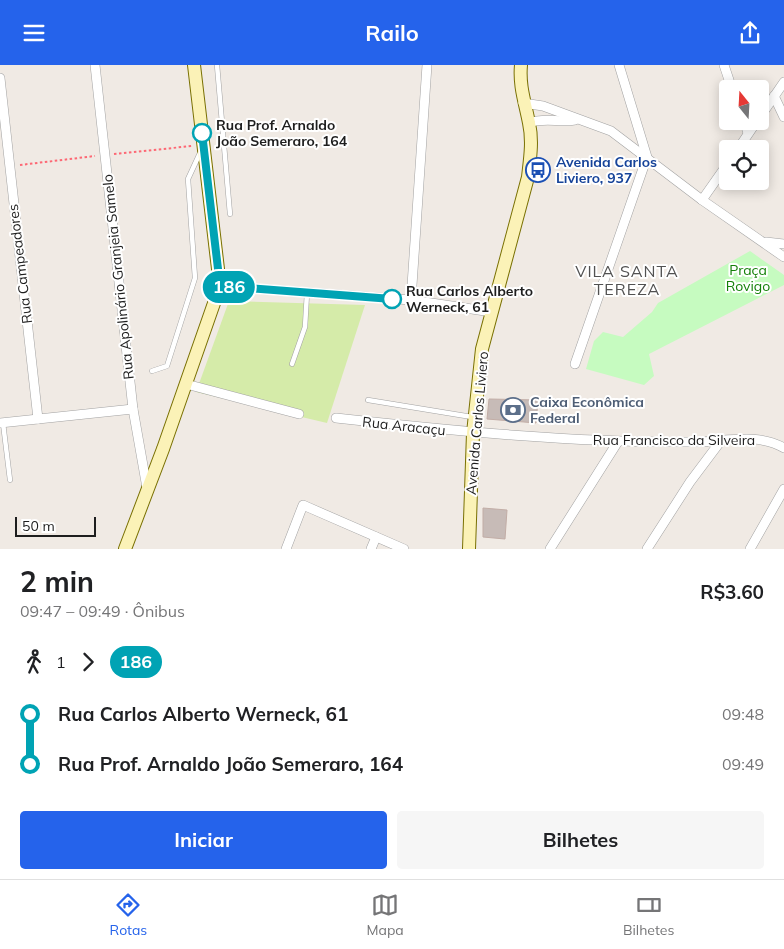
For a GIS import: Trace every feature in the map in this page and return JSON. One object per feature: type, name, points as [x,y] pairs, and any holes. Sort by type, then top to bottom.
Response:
[{"type":"main road","points":[[127,548],[220,286],[194,65]]},
{"type":"main road","name":"Avenida Carlos Liviero","points":[[469,549],[473,433],[482,349],[528,177],[532,142],[519,82],[521,65]]},
{"type":"street","name":"Rua Apolinário Granjeia Samelo","points":[[95,65],[133,409],[148,489]]},
{"type":"street","points":[[411,300],[427,65]]},
{"type":"street","points":[[575,364],[647,157],[619,65]]},
{"type":"street","points":[[724,65],[729,80]]},
{"type":"street","name":"Rua Campeadores","points":[[0,78],[38,419]]},
{"type":"street","points":[[769,104],[784,82]]},
{"type":"street","points":[[774,96],[784,117]]},
{"type":"street","points":[[523,103],[543,106],[612,131],[702,200],[784,257]]},
{"type":"street","points":[[529,123],[549,119],[578,120]]},
{"type":"street","points":[[744,140],[750,130]]},
{"type":"street","points":[[702,200],[719,176]]},
{"type":"street","points":[[763,242],[776,245],[784,244]]},
{"type":"street","points":[[220,286],[411,300],[492,312]]},
{"type":"street","points":[[186,384],[299,414]]},
{"type":"street","points":[[2,423],[133,409]]},
{"type":"street","name":"Rua Aracaçu","points":[[336,418],[473,433]]},
{"type":"street","name":"Rua Francisco da Silveira","points":[[473,433],[617,443],[720,442],[760,439],[784,448]]},
{"type":"street","points":[[647,549],[690,482],[720,442]]},
{"type":"street","points":[[550,549],[617,443]]},
{"type":"street","points":[[750,549],[784,489]]},
{"type":"street","points":[[286,549],[303,505],[404,549]]},
{"type":"street","points":[[371,549],[376,537]]},
{"type":"lane","points":[[217,65],[230,214]]},
{"type":"lane","points":[[152,371],[167,366],[195,278],[188,179],[204,145]]},
{"type":"lane","points":[[292,364],[305,327],[307,293]]},
{"type":"lane","points":[[368,400],[475,417]]},
{"type":"lane","points":[[2,423],[10,480]]},
{"type":"green space","name":"Praça Rovigo","points":[[750,251],[784,275],[784,285],[649,354],[654,376],[644,385],[586,369],[594,341],[603,332],[623,337],[652,312],[658,303]]},
{"type":"green space","points":[[229,301],[365,305],[327,423],[196,392]]},
{"type":"building","name":"Caixa Econômica Federal","points":[[489,399],[538,400],[536,423],[487,419]]},
{"type":"building","points":[[483,508],[507,510],[505,539],[483,537]]},
{"type":"bus line","name":"186","points":[[202,133],[220,286],[392,299]]},
{"type":"place","name":"Rua Prof. Arnaldo João Semeraro, 164","points":[[202,133]]},
{"type":"place","name":"Avenida Carlos Liviero, 937","points":[[538,170]]},
{"type":"place","name":"Rua Carlos Alberto Werneck, 61","points":[[392,299]]},
{"type":"place","name":"Caixa Econômica Federal","points":[[513,410]]},
{"type":"district","name":"VILA SANTA TEREZA","points":[[627,280]]}]
